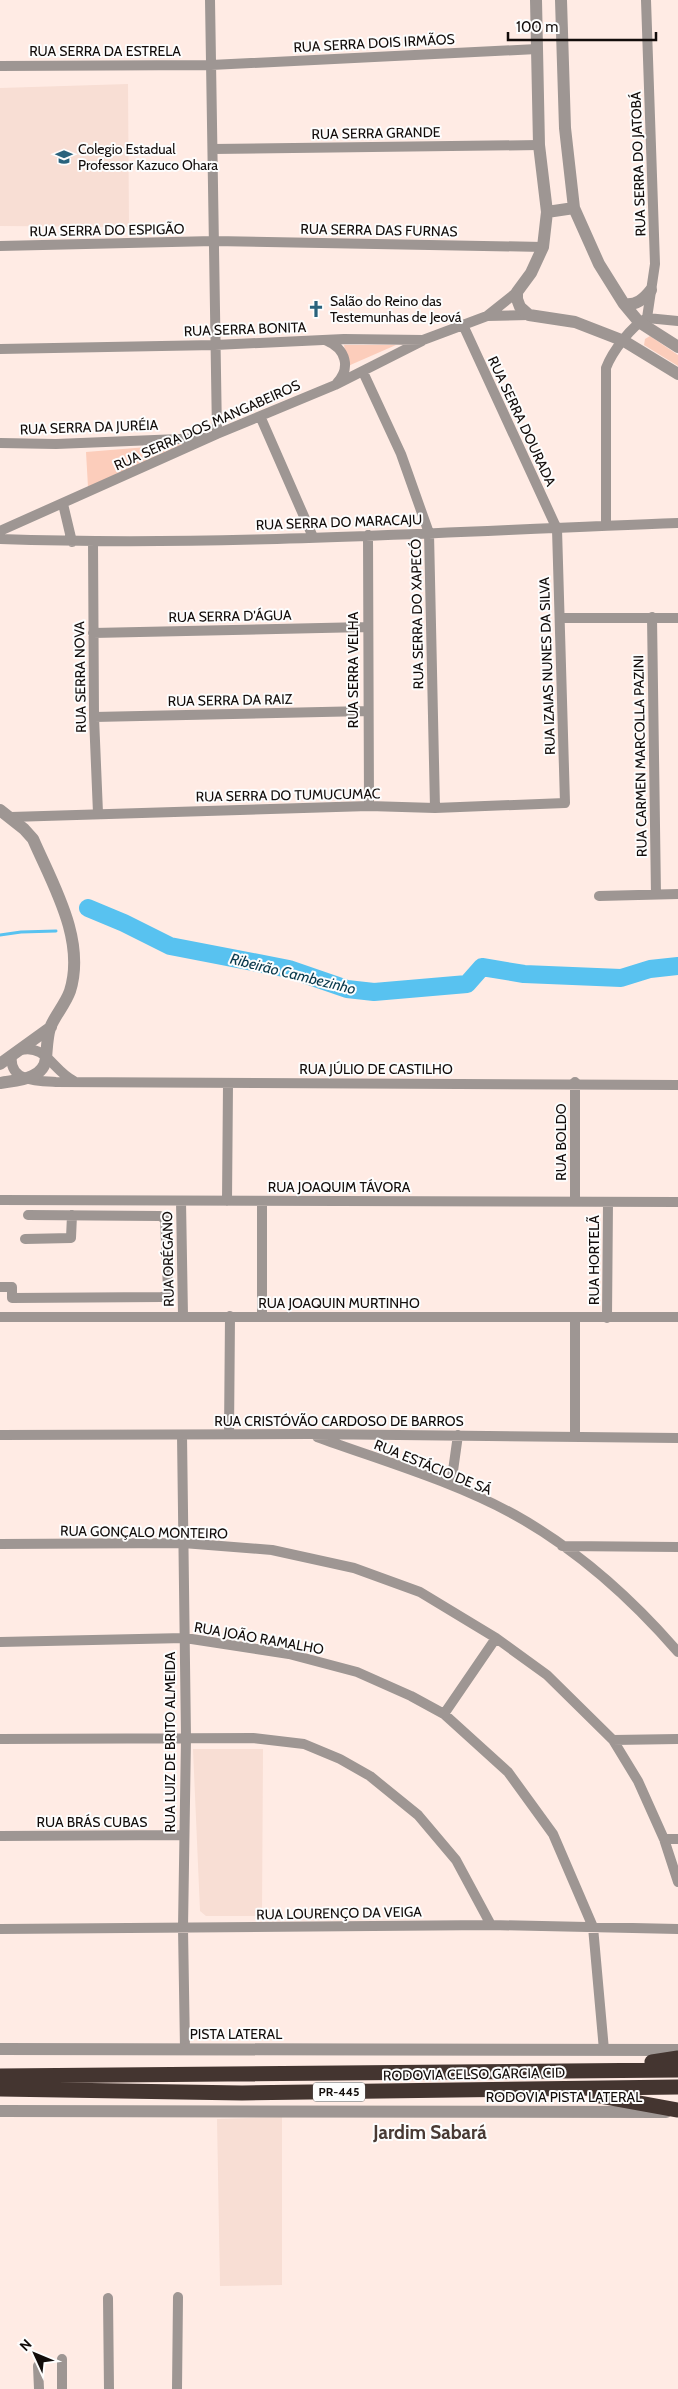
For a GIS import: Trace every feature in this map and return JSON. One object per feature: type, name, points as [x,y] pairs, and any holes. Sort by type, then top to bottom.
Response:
[{"type":"highway","points":[[611,2069],[678,2058]]},
{"type":"highway","name":"RODOVIA CELSO GARCIA CID","points":[[0,2076],[611,2069],[678,2070]]},
{"type":"highway","name":"RODOVIA CELSO GARCIA CID","points":[[0,2089],[242,2093],[678,2087]]},
{"type":"highway","points":[[562,2089],[678,2111]]},
{"type":"street","points":[[210,0],[215,344],[213,436]]},
{"type":"street","points":[[488,316],[517,292],[531,273],[543,247],[547,212],[539,145],[536,0]]},
{"type":"street","points":[[561,0],[565,128],[574,208],[599,264],[624,304],[678,347]]},
{"type":"street","name":"RUA SERRA DO JATOBÁ","points":[[643,320],[651,290],[655,264],[646,0]]},
{"type":"street","name":"RUA SERRA DOIS IRMÃOS","points":[[211,65],[537,49]]},
{"type":"street","name":"RUA SERRA DA ESTRELA","points":[[0,66],[211,65]]},
{"type":"street","name":"RUA SERRA GRANDE","points":[[213,150],[539,145]]},
{"type":"street","points":[[547,212],[574,208]]},
{"type":"street","name":"RUA SERRA DO ESPIGÃO","points":[[0,246],[214,241]]},
{"type":"street","name":"RUA SERRA DAS FURNAS","points":[[214,241],[543,247]]},
{"type":"street","points":[[624,304],[631,306],[651,290]]},
{"type":"street","points":[[517,292],[520,307],[528,315]]},
{"type":"street","points":[[488,316],[528,315],[575,322],[624,341],[678,374]]},
{"type":"street","name":"RUA SERRA BONITA","points":[[0,349],[326,340],[423,340],[488,316]]},
{"type":"street","points":[[606,526],[606,368],[611,355],[643,320],[678,321]]},
{"type":"street","name":"RUA SERRA DOURADA","points":[[463,326],[557,529]]},
{"type":"street","points":[[326,340],[336,344],[344,356],[344,373],[335,385]]},
{"type":"street","name":"RUA SERRA DOS MANGABEIROS","points":[[0,530],[213,436],[335,385],[423,340]]},
{"type":"street","name":"RUA SERRA DO XAPECÓ","points":[[363,372],[401,454],[429,533],[435,808]]},
{"type":"street","points":[[260,416],[313,537]]},
{"type":"street","name":"RUA SERRA DA JURÉIA","points":[[0,443],[56,444],[213,436]]},
{"type":"street","points":[[62,504],[72,542]]},
{"type":"street","name":"RUA SERRA DO MARACAJU","points":[[0,540],[72,542],[313,537],[678,523]]},
{"type":"street","name":"RUA IZAIAS NUNES DA SILVA","points":[[557,529],[565,803]]},
{"type":"street","name":"RUA SERRA VELHA","points":[[368,535],[366,627],[369,806]]},
{"type":"street","name":"RUA SERRA NOVA","points":[[94,541],[94,718],[98,813]]},
{"type":"street","name":"RUA CARMEN MARCOLLA PAZINI","points":[[652,617],[656,895]]},
{"type":"street","points":[[560,618],[678,618]]},
{"type":"street","name":"RUA SERRA D'ÁGUA","points":[[94,633],[366,627]]},
{"type":"street","name":"RUA SERRA DA RAIZ","points":[[94,718],[367,711]]},
{"type":"street","name":"RUA SERRA DO TUMUCUMAC","points":[[5,814],[369,806],[435,808],[565,803]]},
{"type":"street","points":[[0,1083],[27,1078],[38,1073],[44,1066],[51,1027],[70,992],[74,973],[74,950],[60,904],[33,839],[5,814]]},
{"type":"street","points":[[599,896],[678,894]]},
{"type":"street","points":[[0,1064],[51,1027]]},
{"type":"street","points":[[15,1052],[32,1048],[42,1052],[57,1070],[74,1081]]},
{"type":"street","points":[[15,1052],[11,1063],[13,1071],[18,1076],[27,1078]]},
{"type":"street","name":"RUA JÚLIO DE CASTILHO","points":[[27,1078],[56,1082],[228,1084],[575,1082],[678,1085]]},
{"type":"street","name":"RUA BOLDO","points":[[575,1082],[575,1201]]},
{"type":"street","points":[[227,1201],[228,1084]]},
{"type":"street","name":"RUA JOAQUIM TÁVORA","points":[[0,1200],[678,1202]]},
{"type":"street","name":"RUA ORÉGANO","points":[[181,1201],[183,1316]]},
{"type":"street","points":[[262,1201],[262,1316]]},
{"type":"street","name":"RUA HORTELÃ","points":[[607,1318],[608,1202]]},
{"type":"street","points":[[0,1287],[12,1287],[12,1298],[162,1297],[166,1295],[168,1289],[167,1226],[165,1219],[160,1216],[28,1215]]},
{"type":"street","points":[[25,1239],[71,1238],[72,1215]]},
{"type":"street","points":[[168,1263],[182,1263]]},
{"type":"street","points":[[229,1434],[230,1316]]},
{"type":"street","name":"RUA JOAQUIN MURTINHO","points":[[0,1317],[678,1317]]},
{"type":"street","points":[[575,1318],[575,1437]]},
{"type":"street","name":"RUA CRISTÓVÃO CARDOSO DE BARROS","points":[[0,1435],[309,1434],[678,1438]]},
{"type":"street","name":"RUA ESTÁCIO DE SÁ","points":[[309,1434],[451,1485],[515,1515],[562,1546],[612,1586],[657,1628],[678,1652]]},
{"type":"street","name":"RUA LUIZ DE BRITO ALMEIDA","points":[[182,1435],[186,1738],[184,1835],[185,2049]]},
{"type":"street","points":[[451,1485],[458,1435]]},
{"type":"street","name":"RUA GONÇALO MONTEIRO","points":[[0,1544],[184,1543],[272,1550],[354,1568],[420,1592],[496,1638],[547,1675],[613,1740],[638,1780],[664,1839],[678,1882]]},
{"type":"street","points":[[562,1546],[678,1547]]},
{"type":"street","name":"RUA JOÃO RAMALHO","points":[[0,1642],[185,1638],[289,1654],[357,1672],[411,1696],[444,1714],[508,1772],[553,1834],[593,1928],[604,2050]]},
{"type":"street","points":[[444,1714],[496,1638]]},
{"type":"street","points":[[0,1739],[253,1738],[304,1744],[340,1759],[370,1776],[418,1815],[456,1860],[491,1924]]},
{"type":"street","points":[[613,1740],[678,1739]]},
{"type":"street","name":"RUA BRÁS CUBAS","points":[[0,1836],[184,1835]]},
{"type":"street","points":[[664,1839],[678,1838]]},
{"type":"street","name":"RUA LOURENÇO DA VEIGA","points":[[0,1929],[491,1924],[678,1929]]},
{"type":"street","name":"PISTA LATERAL","points":[[0,2049],[604,2050]]},
{"type":"street","points":[[604,2050],[678,2050]]},
{"type":"street","name":"RODOVIA PISTA LATERAL","points":[[0,2111],[678,2111]]},
{"type":"street","points":[[177,2389],[178,2297]]},
{"type":"street","points":[[108,2298],[109,2389]]},
{"type":"street","points":[[62,2359],[62,2389]]},
{"type":"street","points":[[38,2366],[39,2389]]},
{"type":"shaded area","name":"Colegio Estadual Professor Kazuco Ohara","points":[[128,84],[129,227],[0,226],[0,88]]},
{"type":"shaded area","points":[[650,336],[678,355],[678,366],[644,345],[645,339]]},
{"type":"shaded area","points":[[344,345],[396,345],[348,366]]},
{"type":"shaded area","points":[[184,444],[88,487],[86,452]]},
{"type":"shaded area","points":[[193,1749],[263,1749],[262,1916],[206,1916],[200,1911]]},
{"type":"shaded area","points":[[282,2117],[282,2285],[220,2286],[217,2119]]},
{"type":"waterway","name":"Ribeirão Cambezinho","points":[[88,908],[124,923],[170,946],[289,969],[347,989],[374,992],[467,984],[482,967],[524,974],[621,978],[650,969],[678,966]]},
{"type":"waterway","name":"Ribeirão Cambezinho","points":[[0,935],[56,931]]},
{"type":"place","name":"Colegio Estadual Professor Kazuco Ohara","points":[[64,157]]},
{"type":"place","name":"Salão do Reino das Testemunhas de Jeová","points":[[316,309]]},
{"type":"district","name":"Jardim Sabará","points":[[430,2132]]}]
